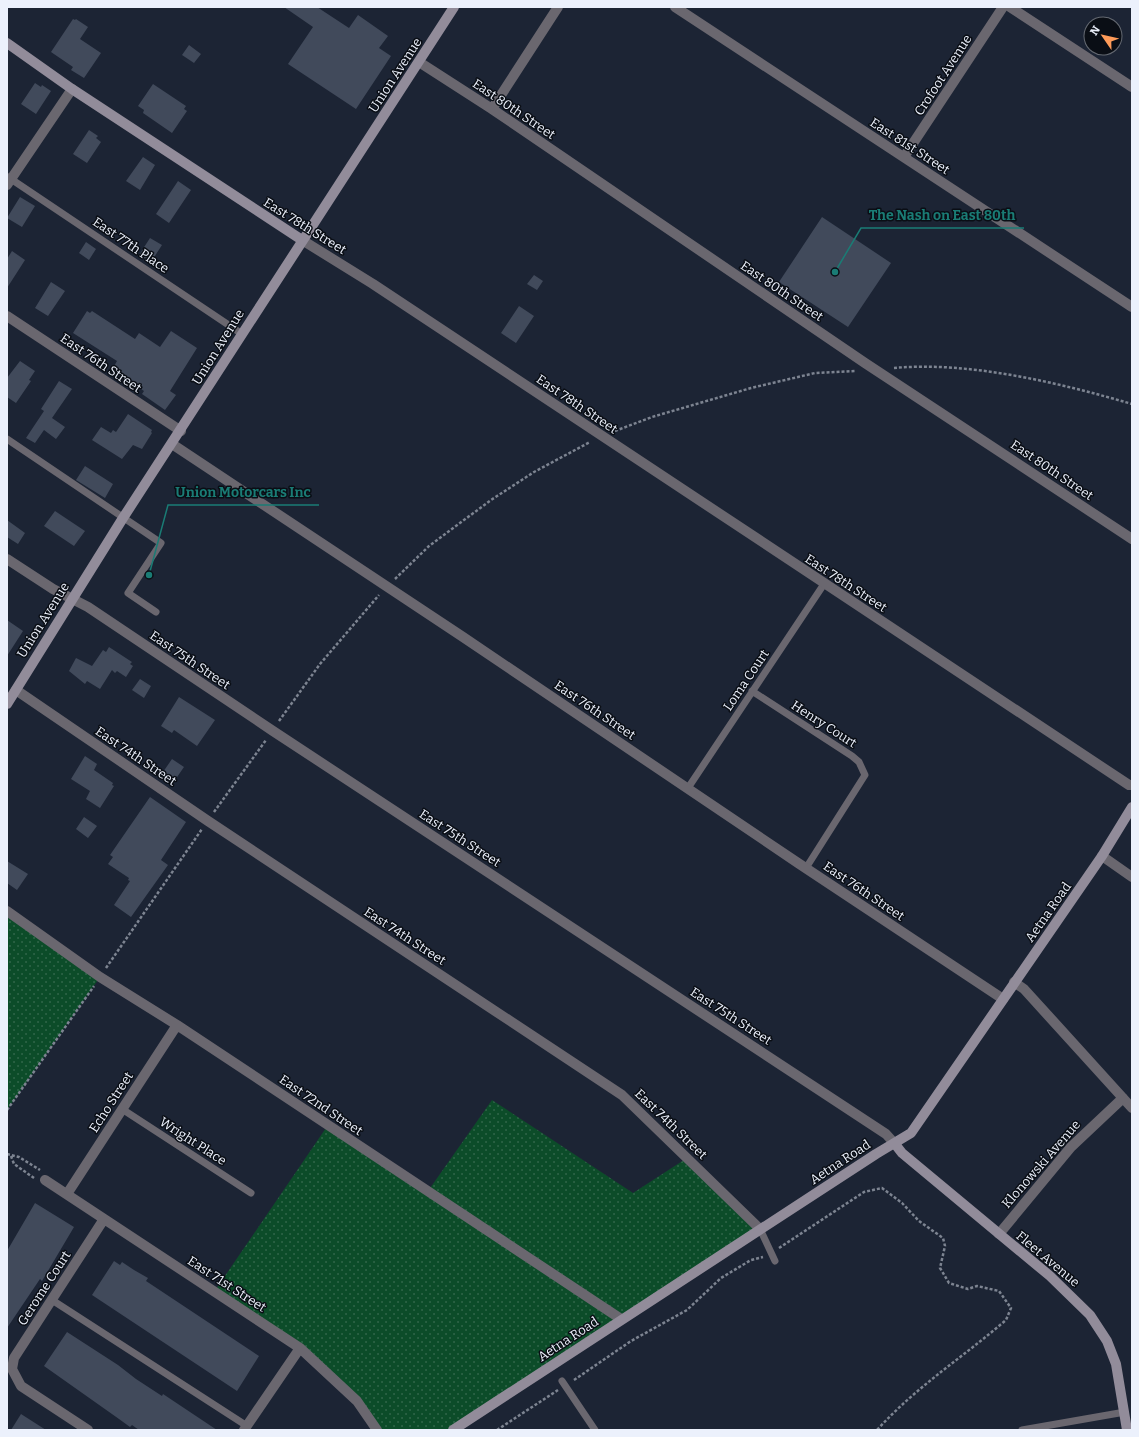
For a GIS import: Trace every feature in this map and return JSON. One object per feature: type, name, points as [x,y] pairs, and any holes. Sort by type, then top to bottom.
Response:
[{"type":"street","name":"Union Avenue","points":[[7,704],[72,599],[302,240],[454,7]]},
{"type":"street","points":[[492,109],[558,7]]},
{"type":"street","name":"East 81st Street","points":[[675,7],[1132,307]]},
{"type":"street","name":"Crofoot Avenue","points":[[904,157],[1003,7]]},
{"type":"street","points":[[1010,7],[1132,87]]},
{"type":"street","name":"East 78th Street","points":[[7,43],[72,89],[302,240],[373,284],[824,584],[1129,785],[1132,785]]},
{"type":"street","name":"East 80th Street","points":[[419,62],[492,109],[865,363],[1132,540]]},
{"type":"street","points":[[8,180],[72,89]]},
{"type":"street","name":"East 76th Street","points":[[7,316],[181,431]]},
{"type":"street","name":"East 76th Street","points":[[172,444],[470,641],[1003,999]]},
{"type":"street","name":"East 75th Street","points":[[7,559],[53,589],[88,607],[273,731],[880,1130],[895,1144]]},
{"type":"street","name":"East 74th Street","points":[[16,690],[208,821],[622,1095],[760,1230]]},
{"type":"street","name":"Aetna Road","points":[[453,1430],[621,1319],[876,1154],[895,1144],[911,1133],[1102,856],[1132,807]]},
{"type":"street","points":[[1102,856],[1132,877]]},
{"type":"street","name":"East 72nd Street","points":[[7,911],[100,977],[177,1025],[621,1319]]},
{"type":"street","points":[[1014,982],[1024,989],[1132,1108]]},
{"type":"street","name":"Echo Street","points":[[67,1194],[177,1025]]},
{"type":"street","name":"Klonowski Avenue","points":[[999,1234],[1071,1147],[1122,1098]]},
{"type":"street","name":"Fleet Avenue","points":[[895,1144],[902,1153],[1067,1291],[1100,1328],[1116,1364],[1127,1430]]},
{"type":"street","name":"East 71st Street","points":[[45,1180],[300,1348],[357,1401],[377,1430]]},
{"type":"street","name":"Gerome Court","points":[[88,1430],[21,1386],[12,1369],[14,1358],[104,1219]]},
{"type":"street","points":[[245,1428],[300,1348]]},
{"type":"lane","name":"East 77th Place","points":[[8,180],[242,334]]},
{"type":"lane","points":[[7,439],[161,543],[128,593],[156,612]]},
{"type":"lane","name":"Loma Court","points":[[688,788],[824,584]]},
{"type":"lane","name":"Henry Court","points":[[752,691],[852,756],[859,762],[866,775],[806,868]]},
{"type":"lane","name":"Wright Place","points":[[122,1109],[251,1193]]},
{"type":"lane","points":[[760,1230],[776,1260]]},
{"type":"lane","points":[[52,1300],[245,1428]]},
{"type":"lane","points":[[562,1381],[594,1430]]},
{"type":"lane","points":[[1022,1430],[1125,1412]]},
{"type":"path","points":[[903,367],[919,365],[978,371],[1070,386],[1132,404]]},
{"type":"path","points":[[610,433],[652,417],[751,388],[815,373],[856,370]]},
{"type":"path","points":[[392,582],[429,546],[491,500],[546,465],[593,440]]},
{"type":"path","points":[[278,724],[320,664],[359,617],[382,593]]},
{"type":"path","points":[[215,812],[268,738]]},
{"type":"path","points":[[105,970],[201,830]]},
{"type":"path","points":[[7,1110],[95,984]]},
{"type":"path","points":[[7,1154],[20,1157],[29,1162],[43,1173],[45,1180],[37,1180],[14,1164],[11,1156]]},
{"type":"path","points":[[877,1430],[924,1384],[1006,1320],[1011,1308],[999,1291],[976,1286],[968,1289],[949,1283],[940,1268],[945,1246],[943,1238]]},
{"type":"path","points":[[497,1430],[552,1394]]},
{"type":"green space","points":[[7,912],[100,977],[7,1110]]},
{"type":"green space","points":[[492,1100],[633,1193],[687,1158],[760,1229],[453,1430],[377,1430],[329,1374],[214,1292],[328,1125],[428,1191]]},
{"type":"building","points":[[284,7],[317,7],[349,28],[358,15],[388,36],[379,48],[391,56],[356,109],[288,64],[313,27]]},
{"type":"building","points":[[73,19],[76,19],[88,27],[80,39],[101,53],[84,78],[71,70],[73,67],[51,52]]},
{"type":"building","points":[[189,45],[201,54],[194,63],[182,55]]},
{"type":"building","points":[[35,83],[41,87],[42,85],[51,91],[36,114],[21,104]]},
{"type":"building","points":[[153,84],[186,106],[184,109],[187,111],[172,133],[143,113],[144,110],[138,106]]},
{"type":"building","points":[[89,130],[98,136],[96,138],[101,142],[87,163],[73,154]]},
{"type":"building","points":[[143,157],[155,165],[140,190],[126,181]]},
{"type":"building","points":[[178,181],[191,190],[169,223],[156,214]]},
{"type":"building","points":[[20,197],[35,206],[22,227],[7,218]]},
{"type":"building","points":[[822,217],[891,263],[848,327],[779,282]]},
{"type":"building","points":[[150,238],[162,245],[151,262],[139,255]]},
{"type":"building","points":[[86,242],[96,249],[89,260],[79,253]]},
{"type":"building","points":[[12,251],[25,260],[7,288],[7,259]]},
{"type":"building","points":[[534,275],[543,281],[537,290],[527,284]]},
{"type":"building","points":[[51,282],[65,291],[48,316],[35,308]]},
{"type":"building","points":[[519,306],[534,316],[516,343],[501,333]]},
{"type":"building","points":[[87,311],[90,313],[92,311],[135,339],[139,333],[160,347],[171,331],[197,348],[170,391],[176,395],[165,410],[142,394],[144,391],[138,387],[139,385],[113,368],[117,361],[73,333]]},
{"type":"building","points":[[20,361],[35,371],[29,380],[31,381],[16,403],[7,397],[7,378]]},
{"type":"building","points":[[59,381],[72,389],[52,418],[65,427],[56,439],[44,430],[35,443],[26,438],[44,411],[41,409]]},
{"type":"building","points":[[128,414],[152,430],[152,433],[142,449],[133,445],[122,459],[92,440],[101,427],[111,433],[113,430],[116,432]]},
{"type":"building","points":[[85,466],[113,484],[105,498],[76,480]]},
{"type":"building","points":[[55,511],[85,531],[74,546],[44,526]]},
{"type":"building","points":[[7,520],[25,533],[18,544],[7,537]]},
{"type":"building","points":[[7,620],[23,631],[7,656]]},
{"type":"building","points":[[109,647],[132,662],[130,664],[133,666],[126,677],[117,671],[115,673],[112,670],[100,689],[87,681],[85,684],[69,671],[76,658],[92,666],[103,650],[106,652]]},
{"type":"building","points":[[140,679],[151,686],[144,698],[132,690]]},
{"type":"building","points":[[179,697],[215,720],[197,746],[174,730],[172,733],[161,726]]},
{"type":"building","points":[[85,756],[97,764],[94,770],[113,783],[112,785],[114,786],[100,808],[86,799],[90,791],[71,779]]},
{"type":"building","points":[[172,759],[184,767],[175,780],[163,772]]},
{"type":"building","points":[[150,797],[186,822],[161,860],[168,865],[131,917],[114,905],[130,881],[128,880],[129,878],[108,864],[113,857],[110,855]]},
{"type":"building","points":[[84,817],[97,826],[88,838],[76,829]]},
{"type":"building","points":[[7,861],[28,874],[17,890],[7,883]]},
{"type":"building","points":[[35,1203],[74,1227],[42,1281],[40,1279],[7,1328],[7,1251]]},
{"type":"building","points":[[114,1261],[120,1265],[122,1262],[148,1278],[146,1281],[259,1356],[237,1391],[92,1295]]},
{"type":"building","points":[[67,1332],[162,1396],[163,1394],[217,1430],[139,1430],[132,1425],[130,1427],[44,1366]]},
{"type":"building","points":[[21,1414],[46,1430],[11,1430]]},
{"type":"place","name":"The Nash on East 80th","points":[[835,272]]},
{"type":"place","name":"Union Motorcars Inc","points":[[149,575]]}]
